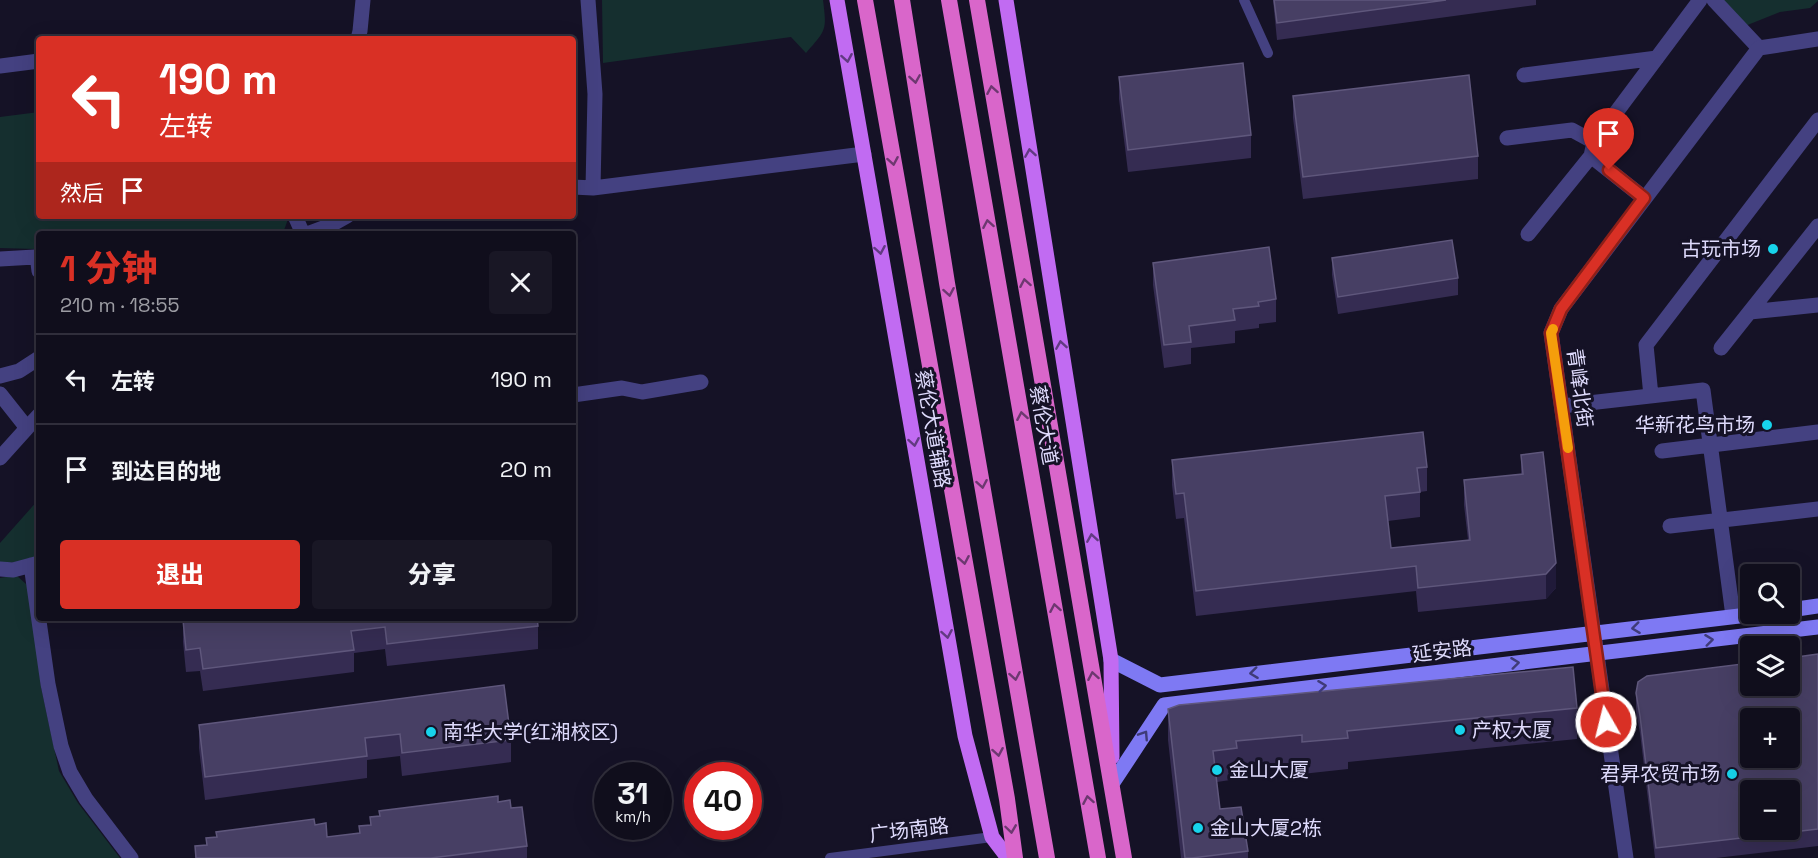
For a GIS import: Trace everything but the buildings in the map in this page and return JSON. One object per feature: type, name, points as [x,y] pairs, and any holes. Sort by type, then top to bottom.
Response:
[{"type":"highway","points":[[865,0],[1007,800],[1015,858]]},
{"type":"highway","points":[[902,0],[949,295],[1047,858]]},
{"type":"highway","name":"蔡伦大道","points":[[949,0],[1098,858]]},
{"type":"highway","points":[[977,0],[1124,858]]},
{"type":"main road","name":"蔡伦大道辅路","points":[[837,0],[965,736],[992,837],[1008,858]]},
{"type":"main road","points":[[1006,0],[1111,660],[1112,784]]},
{"type":"main road","points":[[1800,609],[1818,606]]},
{"type":"main road","name":"延安路","points":[[1111,660],[1160,685],[1740,615]]},
{"type":"main road","name":"延安路","points":[[1112,784],[1164,705],[1818,627]]},
{"type":"street","points":[[359,36],[363,0]]},
{"type":"street","points":[[588,0],[595,94],[593,188]]},
{"type":"street","points":[[1528,234],[1593,149],[1700,0]]},
{"type":"street","points":[[1714,0],[1759,48],[1818,39]]},
{"type":"street","name":"青峰北街","points":[[1626,858],[1551,333],[1561,309],[1759,48]]},
{"type":"street","points":[[1524,75],[1657,58]]},
{"type":"street","points":[[0,66],[36,61]]},
{"type":"street","points":[[1651,396],[1646,345],[1818,120]]},
{"type":"street","points":[[1507,138],[1572,130],[1644,198]]},
{"type":"street","points":[[576,187],[593,188],[864,154]]},
{"type":"street","points":[[314,231],[342,219]]},
{"type":"street","points":[[1721,348],[1818,226]]},
{"type":"street","points":[[0,259],[35,257],[36,259]]},
{"type":"street","points":[[1750,312],[1818,305]]},
{"type":"street","points":[[0,376],[19,371],[36,360]]},
{"type":"street","points":[[576,395],[622,387],[642,392],[700,382]]},
{"type":"street","points":[[1562,406],[1703,390],[1733,616]]},
{"type":"street","points":[[0,394],[27,429]]},
{"type":"street","points":[[0,458],[36,418]]},
{"type":"street","points":[[1662,451],[1818,432]]},
{"type":"street","points":[[1670,526],[1818,508]]},
{"type":"street","points":[[0,569],[13,570],[35,564]]},
{"type":"street","points":[[41,621],[48,684],[60,746],[70,772],[86,799],[130,858]]},
{"type":"lane","points":[[1244,0],[1268,53]]},
{"type":"lane","name":"广场南路","points":[[830,858],[992,837]]},
{"type":"green space","points":[[602,0],[823,0],[825,24],[824,30],[806,53],[791,37],[603,63]]},
{"type":"green space","points":[[1721,0],[1818,1],[1810,8],[1780,12],[1745,26]]},
{"type":"green space","points":[[36,112],[36,219],[287,219],[284,231],[36,231],[36,250],[0,248],[0,117]]},
{"type":"green space","points":[[36,502],[36,558],[0,564],[0,543]]},
{"type":"green space","points":[[16,575],[29,590],[41,687],[59,771],[78,803],[120,858],[0,858],[0,578]]},
{"type":"slow traffic","points":[[1553,329],[1551,333],[1568,448]]},
{"type":"place","name":"古玩市场","points":[[1773,249]]},
{"type":"place","name":"华新花鸟市场","points":[[1767,425]]},
{"type":"place","name":"产权大厦","points":[[1460,730]]},
{"type":"place","name":"南华大学(红湘校区)","points":[[431,732]]},
{"type":"place","name":"金山大厦","points":[[1217,770]]},
{"type":"place","name":"君昇农贸市场","points":[[1732,774]]},
{"type":"place","name":"金山大厦2栋","points":[[1198,828]]},
{"type":"route","points":[[1606,722],[1551,333],[1561,309],[1644,198],[1609,170]]}]
